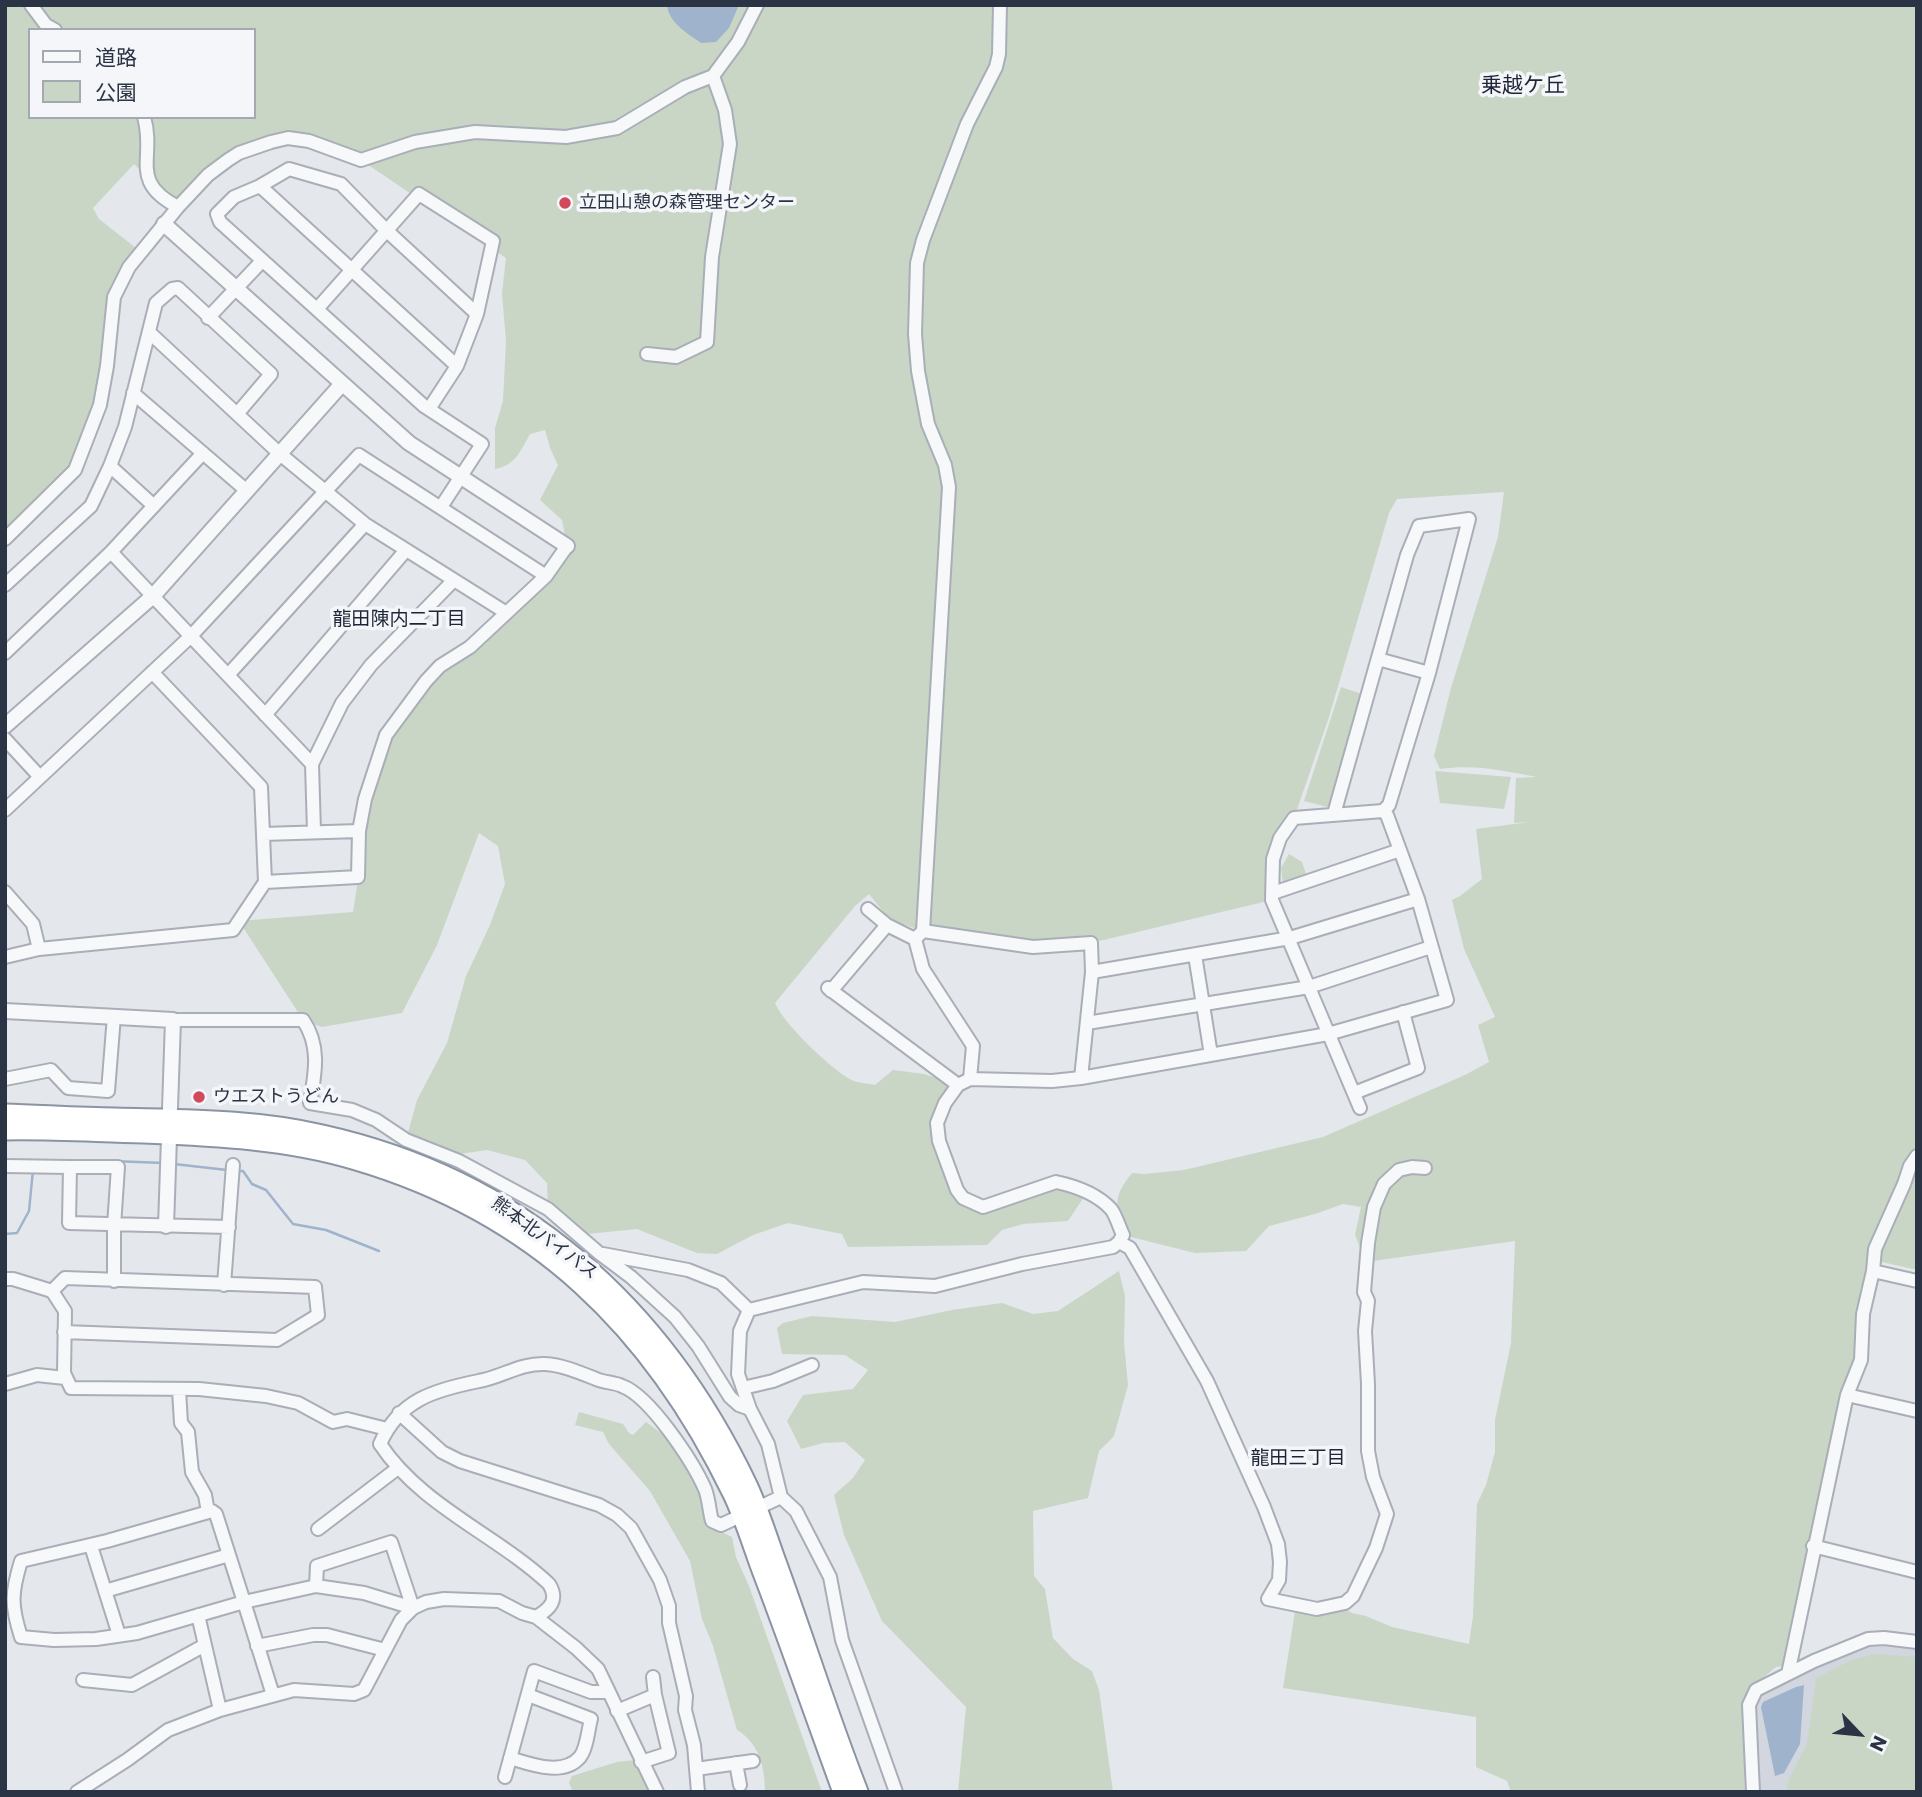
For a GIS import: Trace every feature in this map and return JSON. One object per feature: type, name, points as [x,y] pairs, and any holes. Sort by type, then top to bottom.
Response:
[{"type":"highway","name":"熊本北バイパス","points":[[5,1114],[170,1127],[355,1159],[449,1194],[502,1223],[573,1275],[645,1350],[682,1402],[734,1496],[749,1513],[858,1792]]},
{"type":"highway","name":"熊本北バイパス","points":[[5,1130],[72,1132],[170,1127]]},
{"type":"highway","points":[[5,1139],[72,1132]]},
{"type":"highway","name":"熊本北バイパス","points":[[749,1513],[843,1792]]},
{"type":"street","points":[[30,5],[51,28]]},
{"type":"street","points":[[5,539],[75,470],[100,405],[114,297],[129,267],[178,207],[208,175],[228,160],[239,153],[288,138],[309,141],[361,160],[415,142],[475,132],[566,137],[617,128],[685,87],[713,76],[738,42],[757,5]]},
{"type":"street","points":[[970,1079],[973,1046],[923,969],[919,935],[949,486],[945,465],[928,424],[918,371],[915,334],[917,263],[923,240],[967,124],[996,68],[999,54],[1000,5]]},
{"type":"street","points":[[647,354],[676,357],[707,342],[712,257],[730,144],[725,110],[713,76]]},
{"type":"street","points":[[144,119],[148,143],[147,177],[163,199],[178,207]]},
{"type":"street","points":[[441,507],[482,444],[429,409],[262,261],[220,222],[217,214],[234,197],[289,169],[341,184],[386,230],[477,314]]},
{"type":"street","points":[[260,186],[457,366]]},
{"type":"street","points":[[317,309],[419,194],[493,241],[477,314],[457,366],[429,409]]},
{"type":"street","points":[[164,224],[409,443],[567,545],[546,576],[470,647],[440,666],[401,711],[386,735],[365,799],[359,831],[358,877],[265,883]]},
{"type":"street","points":[[208,318],[262,261]]},
{"type":"street","points":[[5,585],[91,506],[125,427],[156,303],[172,289],[178,288],[271,374],[237,414]]},
{"type":"street","points":[[150,333],[280,454],[365,524],[505,612]]},
{"type":"street","points":[[5,726],[153,596],[341,385]]},
{"type":"street","points":[[133,393],[247,491]]},
{"type":"street","points":[[5,653],[111,552],[202,453]]},
{"type":"street","points":[[5,810],[191,636],[359,454],[546,576]]},
{"type":"street","points":[[110,466],[154,506]]},
{"type":"street","points":[[1334,814],[1407,555],[1419,526],[1469,519],[1429,673],[1388,806],[1383,811],[1294,818],[1284,830],[1273,859],[1272,900],[1360,1108]]},
{"type":"street","points":[[228,675],[365,524]]},
{"type":"street","points":[[265,715],[406,550]]},
{"type":"street","points":[[111,552],[312,764]]},
{"type":"street","points":[[314,832],[312,764],[342,703],[361,678],[454,579]]},
{"type":"street","points":[[1378,659],[1429,673]]},
{"type":"street","points":[[5,957],[39,949],[233,930],[265,883],[261,787],[152,672]]},
{"type":"street","points":[[5,738],[40,777]]},
{"type":"street","points":[[599,1253],[688,1270],[721,1283],[749,1310],[863,1282],[934,1286],[1022,1264],[1113,1247],[1123,1234],[1112,1209],[1087,1191],[1056,1182],[982,1207],[963,1198],[950,1179],[939,1141],[937,1123],[945,1103],[958,1085],[970,1079],[1052,1081],[1081,1078],[1328,1034],[1447,1000],[1418,899],[1387,815],[1383,811]]},
{"type":"street","points":[[263,834],[359,831]]},
{"type":"street","points":[[1273,893],[1400,850]]},
{"type":"street","points":[[5,892],[33,924],[39,949]]},
{"type":"street","points":[[1092,972],[1290,938],[1418,899]]},
{"type":"street","points":[[869,909],[887,925],[919,935],[1033,947],[1091,943],[1092,972],[1081,1078]]},
{"type":"street","points":[[887,925],[830,989],[958,1085]]},
{"type":"street","points":[[1087,1023],[1309,986],[1431,947]]},
{"type":"street","points":[[1195,954],[1211,1055]]},
{"type":"street","points":[[5,1011],[173,1020],[303,1020],[309,1028],[317,1060],[310,1103],[352,1110],[376,1120],[406,1140],[459,1161],[548,1209],[675,1317],[698,1346],[730,1397],[738,1405],[750,1409]]},
{"type":"street","points":[[1354,1093],[1418,1068],[1403,1012]]},
{"type":"street","points":[[5,1079],[51,1070],[68,1088],[108,1091],[114,1016]]},
{"type":"street","points":[[166,1226],[173,1020]]},
{"type":"street","points":[[1788,1674],[1847,1395],[1861,1360],[1863,1314],[1875,1249],[1910,1166],[1917,1156]]},
{"type":"street","points":[[224,1285],[233,1165]]},
{"type":"street","points":[[5,1166],[118,1167],[114,1281]]},
{"type":"street","points":[[70,1167],[69,1223],[229,1227]]},
{"type":"street","points":[[1119,1242],[1130,1248],[1207,1381],[1264,1507],[1278,1544],[1280,1562],[1279,1580],[1268,1600],[1317,1609],[1345,1603],[1353,1596],[1376,1548],[1387,1514],[1373,1477],[1368,1451],[1365,1331],[1368,1301],[1364,1292],[1372,1219],[1384,1184],[1391,1176],[1399,1170],[1425,1168]]},
{"type":"street","points":[[1873,1271],[1917,1281]]},
{"type":"street","points":[[52,1291],[65,1278],[315,1287],[318,1315],[277,1340],[64,1332]]},
{"type":"street","points":[[5,1279],[52,1291],[65,1311],[65,1378],[71,1388],[199,1389],[266,1396],[298,1403],[334,1422],[347,1419],[387,1429]]},
{"type":"street","points":[[749,1310],[740,1331],[737,1359],[743,1388],[750,1409],[768,1444],[781,1497],[796,1511],[830,1577],[842,1640],[896,1792]]},
{"type":"street","points":[[536,1617],[548,1610],[553,1601],[553,1591],[549,1584],[414,1484],[380,1444],[399,1413],[415,1401],[460,1385],[490,1379],[521,1366],[547,1364],[580,1372],[600,1381],[624,1386],[646,1404],[673,1436],[698,1475],[706,1493],[712,1521],[721,1525],[781,1497]]},
{"type":"street","points":[[743,1388],[774,1381],[812,1365]]},
{"type":"street","points":[[5,1384],[37,1375],[65,1378]]},
{"type":"street","points":[[179,1390],[181,1423],[188,1432],[192,1472],[205,1495],[208,1512]]},
{"type":"street","points":[[1847,1395],[1917,1411]]},
{"type":"street","points":[[399,1413],[442,1452],[460,1461],[598,1505],[617,1515],[631,1528],[654,1565],[669,1606],[669,1623],[694,1745],[698,1792]]},
{"type":"street","points":[[318,1529],[398,1468]]},
{"type":"street","points":[[273,1695],[244,1602],[215,1513],[208,1512],[91,1546],[21,1561],[12,1608],[21,1637],[54,1640],[137,1633],[244,1602],[316,1586],[364,1593],[413,1608]]},
{"type":"street","points":[[316,1586],[317,1566],[391,1542],[413,1608]]},
{"type":"street","points":[[91,1546],[119,1635]]},
{"type":"street","points":[[1813,1546],[1917,1572]]},
{"type":"street","points":[[105,1591],[229,1555]]},
{"type":"street","points":[[77,1792],[168,1730],[220,1710],[295,1690],[355,1694],[363,1690],[401,1620],[413,1608],[426,1602],[444,1599],[499,1601],[536,1617],[576,1648],[598,1669],[657,1792]]},
{"type":"street","points":[[198,1615],[220,1710]]},
{"type":"street","points":[[257,1646],[313,1635],[327,1635],[385,1650]]},
{"type":"street","points":[[1753,1792],[1749,1705],[1756,1690],[1868,1639],[1917,1642]]},
{"type":"street","points":[[83,1680],[132,1685],[205,1645]]},
{"type":"street","points":[[505,1777],[534,1671],[591,1692],[609,1692]]},
{"type":"street","points":[[641,1762],[669,1753],[653,1677]]},
{"type":"street","points":[[510,1758],[549,1769],[573,1763],[581,1755],[591,1719],[528,1695]]},
{"type":"street","points":[[617,1711],[655,1695]]},
{"type":"street","points":[[696,1769],[753,1761]]},
{"type":"street","points":[[736,1763],[740,1785]]},
{"type":"shaded area","points":[[1865,1646],[1917,1648],[1917,1792],[1757,1792],[1754,1704],[1763,1691]]},
{"type":"green space","points":[[5,5],[1917,5],[1917,1270],[1869,1259],[1858,1310],[1857,1352],[1840,1405],[1784,1666],[1776,1667],[1752,1687],[1743,1710],[1745,1792],[1511,1792],[1507,1781],[1476,1767],[1476,1717],[1283,1688],[1296,1605],[1337,1605],[1392,1627],[1469,1644],[1473,1616],[1477,1504],[1486,1485],[1495,1452],[1495,1420],[1511,1343],[1515,1241],[1366,1262],[1355,1235],[1361,1207],[1343,1204],[1269,1226],[1246,1251],[1195,1253],[1123,1235],[1119,1216],[1117,1202],[1121,1189],[1132,1173],[1184,1170],[1323,1137],[1489,1062],[1478,1025],[1495,1017],[1464,949],[1452,900],[1482,879],[1476,829],[1530,822],[1514,823],[1516,778],[1537,777],[1477,768],[1440,769],[1434,756],[1451,688],[1498,537],[1504,492],[1397,499],[1389,513],[1329,717],[1294,818],[1280,838],[1272,900],[1091,943],[1053,946],[923,931],[889,919],[869,894],[855,906],[775,1003],[807,1044],[851,1080],[875,1085],[893,1070],[924,1074],[958,1085],[937,1123],[950,1179],[983,1207],[1068,1184],[1084,1197],[1068,1221],[1023,1224],[1002,1230],[987,1245],[848,1247],[842,1234],[788,1223],[753,1235],[717,1254],[697,1253],[637,1229],[577,1235],[548,1209],[547,1183],[525,1160],[487,1150],[446,1156],[406,1140],[417,1100],[447,1043],[466,976],[490,925],[505,884],[498,846],[479,833],[437,945],[402,1013],[322,1027],[303,1020],[239,921],[353,912],[376,764],[426,681],[470,647],[567,546],[562,520],[540,500],[558,465],[545,430],[530,434],[508,465],[495,469],[495,428],[503,401],[506,341],[502,293],[506,258],[361,160],[288,138],[239,153],[178,207],[134,164],[93,208],[99,219],[141,252],[115,296],[107,366],[75,470],[5,539]]},
{"type":"green space","points":[[1341,687],[1362,694],[1331,808],[1304,801]]},
{"type":"green space","points":[[1435,771],[1511,777],[1504,809],[1440,803]]},
{"type":"green space","points":[[1289,854],[1302,862],[1306,874],[1283,883],[1281,868]]},
{"type":"green space","points":[[1119,1271],[1125,1296],[1124,1343],[1128,1385],[1114,1436],[1099,1451],[1088,1498],[1033,1511],[1034,1576],[1045,1589],[1053,1638],[1073,1659],[1092,1671],[1099,1690],[1113,1792],[958,1792],[966,1707],[882,1621],[844,1535],[834,1495],[853,1478],[865,1460],[845,1442],[823,1443],[801,1449],[787,1421],[803,1395],[853,1389],[868,1370],[845,1355],[782,1354],[777,1328],[783,1323],[812,1316],[895,1322],[1002,1303],[1033,1314],[1058,1311]]},
{"type":"green space","points":[[579,1412],[623,1424],[633,1435],[646,1422],[665,1436],[684,1461],[701,1496],[703,1514],[707,1521],[717,1530],[732,1537],[736,1557],[749,1586],[822,1792],[765,1792],[764,1774],[756,1749],[745,1735],[737,1730],[713,1646],[702,1619],[690,1561],[650,1491],[609,1444],[603,1432],[575,1425]]},
{"type":"green space","points":[[1875,1654],[1917,1657],[1917,1792],[1786,1792],[1790,1777],[1807,1744],[1816,1678],[1851,1660]]},
{"type":"green space","points":[[635,1760],[649,1792],[573,1792],[569,1783],[572,1776],[617,1762]]},
{"type":"water","points":[[667,5],[739,5],[729,28],[716,42],[701,43],[675,22]]},
{"type":"water","points":[[1804,1685],[1800,1744],[1784,1773],[1775,1776],[1761,1707],[1763,1702]]},
{"type":"waterway","points":[[112,1161],[164,1163]]},
{"type":"waterway","points":[[174,1164],[227,1170]]},
{"type":"waterway","points":[[5,1234],[17,1233],[29,1211],[33,1170]]},
{"type":"waterway","points":[[237,1171],[243,1171],[252,1184],[266,1190],[293,1224],[326,1230],[379,1251]]},
{"type":"place","name":"立田山憩の森管理センター","points":[[565,203]]},
{"type":"place","name":"ウエストうどん","points":[[199,1097]]},
{"type":"district","name":"乗越ケ丘","points":[[1523,87]]},
{"type":"district","name":"龍田陳内二丁目","points":[[399,620]]},
{"type":"district","name":"龍田三丁目","points":[[1298,1459]]}]
